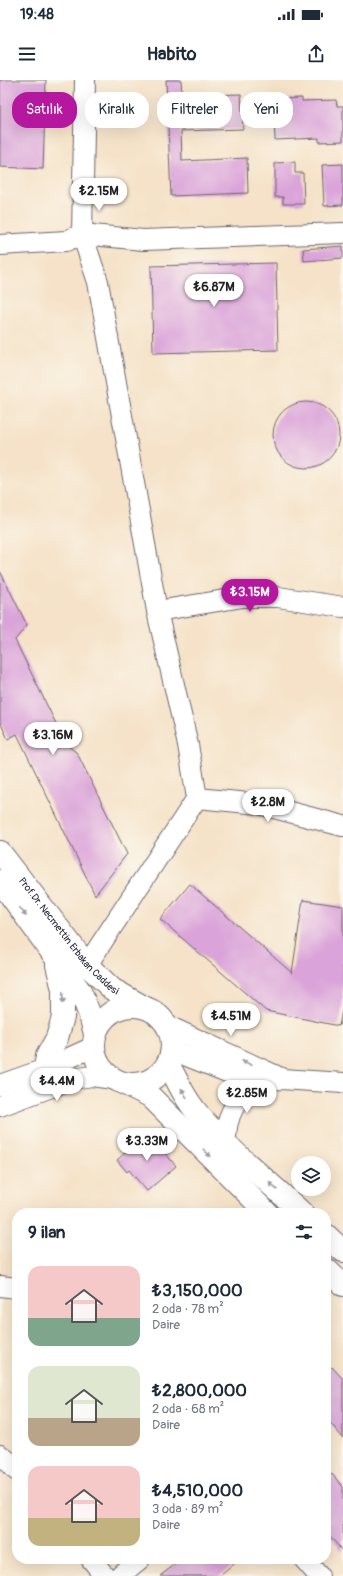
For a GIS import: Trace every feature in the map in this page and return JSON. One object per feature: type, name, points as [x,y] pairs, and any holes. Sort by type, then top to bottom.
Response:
[{"type":"main road","name":"Prof.Dr. Necmettin Erbakan Caddesi","points":[[0,852],[87,965],[112,989],[147,1008]]},
{"type":"main road","name":"Prof.Dr. Necmettin Erbakan Caddesi","points":[[0,881],[80,991],[90,1015],[94,1041]]},
{"type":"main road","points":[[45,1069],[47,1056],[57,1038],[63,1017],[63,990],[58,968],[58,960]]},
{"type":"main road","points":[[262,1208],[150,1096],[119,1081],[103,1071],[96,1060],[94,1041],[100,1022],[110,1013],[121,1007],[134,1006],[147,1008],[158,1015],[166,1025],[171,1037],[170,1056],[183,1092],[199,1115],[226,1143],[297,1208]]},
{"type":"main road","points":[[119,1081],[138,1084],[150,1080],[160,1073],[170,1056]]},
{"type":"main road","points":[[331,1240],[343,1251]]},
{"type":"main road","points":[[331,1273],[343,1284]]},
{"type":"street","points":[[85,80],[82,234],[98,282],[157,611],[188,745],[196,798],[87,965]]},
{"type":"street","points":[[0,245],[66,241],[82,234],[142,240],[343,233]]},
{"type":"street","points":[[157,611],[243,598],[278,597],[343,607]]},
{"type":"street","points":[[196,798],[259,804],[343,826]]},
{"type":"street","points":[[166,1025],[282,1079]]},
{"type":"street","points":[[0,1085],[45,1069],[94,1041]]},
{"type":"street","points":[[170,1056],[257,1082],[282,1079],[343,1083]]},
{"type":"street","points":[[0,1106],[74,1079],[92,1076],[119,1081]]},
{"type":"street","points":[[226,1143],[226,1125],[232,1109],[241,1095],[257,1082]]},
{"type":"street","points":[[0,1286],[12,1287]]},
{"type":"street","points":[[0,1455],[12,1465]]},
{"type":"street","points":[[95,1564],[105,1576]]},
{"type":"street","points":[[119,1576],[134,1564]]},
{"type":"street","points":[[308,1564],[319,1576]]},
{"type":"building","points":[[0,80],[46,80],[46,92],[12,92],[12,128],[44,128],[43,169],[0,167]]},
{"type":"building","points":[[166,80],[181,80],[182,92],[167,92]]},
{"type":"building","points":[[232,94],[240,94],[240,128],[243,129],[181,131],[182,161],[247,158],[248,193],[171,196],[168,128],[232,128]]},
{"type":"building","points":[[293,98],[302,98],[302,101],[336,100],[337,106],[343,106],[343,141],[319,142],[319,138],[275,140],[274,128],[293,128]]},
{"type":"building","points":[[295,162],[295,173],[303,173],[304,204],[283,204],[283,197],[275,197],[275,163]]},
{"type":"building","points":[[343,164],[343,205],[324,206],[322,165]]},
{"type":"building","points":[[343,246],[343,258],[304,261],[303,249]]},
{"type":"building","points":[[276,263],[278,350],[153,353],[151,266]]},
{"type":"building","points":[[306,402],[319,405],[329,412],[336,422],[339,435],[336,448],[329,458],[319,465],[306,468],[293,465],[283,458],[276,448],[273,435],[276,422],[283,412],[293,405]]},
{"type":"building","points":[[0,571],[27,625],[15,640],[66,744],[77,753],[127,854],[95,895],[17,734],[8,739],[0,722]]},
{"type":"building","points":[[190,884],[292,973],[303,900],[343,906],[343,1005],[339,1026],[266,1011],[160,919]]},
{"type":"building","points":[[148,1133],[176,1166],[147,1191],[129,1170],[127,1172],[117,1160]]},
{"type":"building","points":[[332,1367],[343,1379],[343,1438],[331,1424]]},
{"type":"building","points":[[332,1474],[343,1487],[343,1552],[331,1537]]},
{"type":"building","points":[[176,1564],[234,1564],[220,1576],[160,1576]]}]
